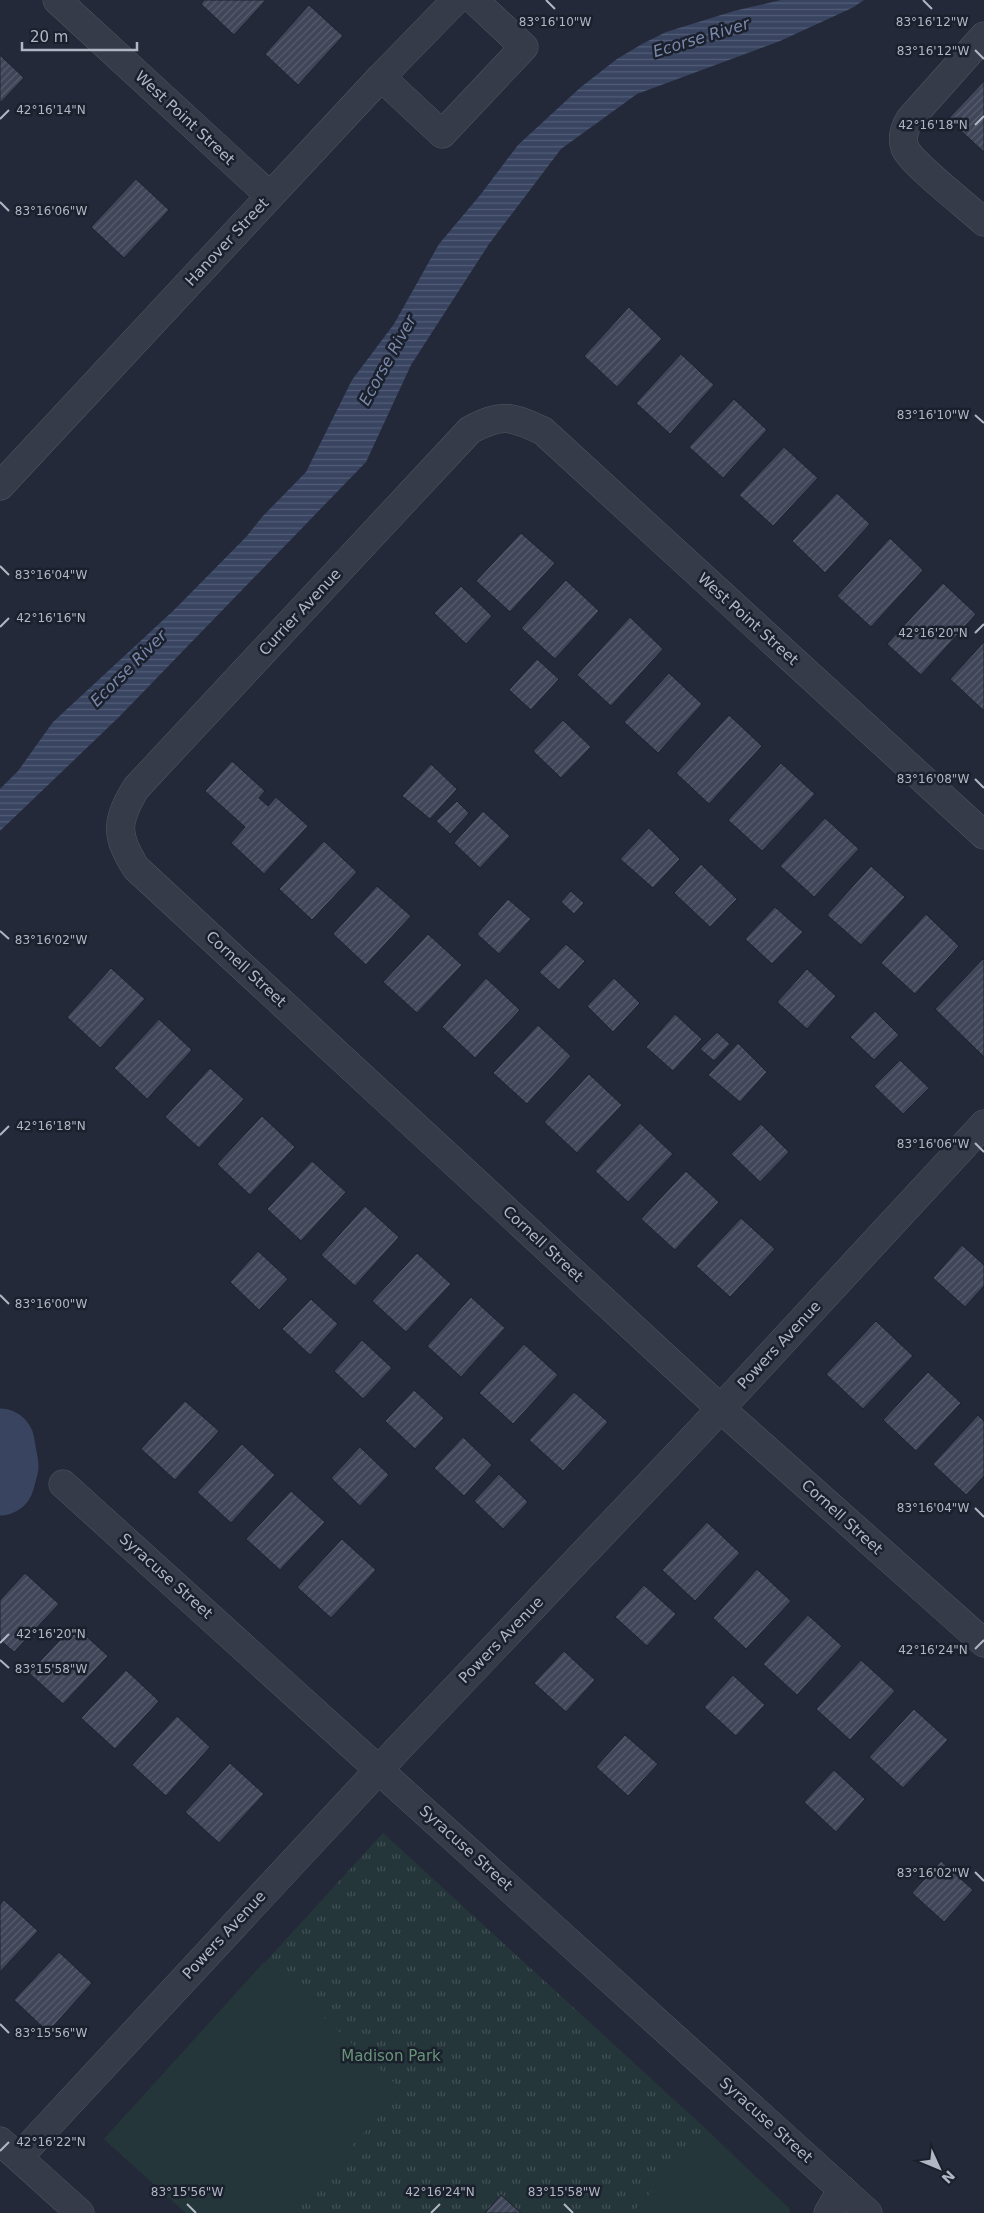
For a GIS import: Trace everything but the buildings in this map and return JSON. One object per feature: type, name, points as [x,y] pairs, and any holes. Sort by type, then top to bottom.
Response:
[{"type":"street","name":"West Point Street","points":[[57,0],[270,196]]},
{"type":"street","name":"Hanover Street","points":[[0,486],[381,77],[456,0]]},
{"type":"street","points":[[381,77],[442,134],[524,47],[474,0]]},
{"type":"street","points":[[984,36],[910,119],[904,129],[905,148],[922,167],[984,222]]},
{"type":"street","name":"Currier Avenue","points":[[120,830],[122,810],[136,788],[442,459],[470,430],[492,419],[505,419]]},
{"type":"street","name":"West Point Street","points":[[505,419],[518,419],[543,431],[984,835]]},
{"type":"street","name":"Cornell Street","points":[[120,830],[125,850],[136,868],[721,1408],[984,1643]]},
{"type":"street","name":"Powers Avenue","points":[[10,2149],[378,1769],[721,1408],[984,1124]]},
{"type":"street","name":"Syracuse Street","points":[[63,1484],[868,2213]]},
{"type":"street","points":[[10,2149],[80,2213]]},
{"type":"street","points":[[828,2213],[842,2190]]},
{"type":"green space","name":"Madison Park","points":[[383,1833],[707,2130],[790,2213],[521,2213],[501,2195],[485,2213],[186,2213],[104,2139]]},
{"type":"green space","points":[[264,1962],[403,2091],[289,2213],[186,2213],[104,2139]]},
{"type":"green space","points":[[707,2130],[789,2208],[790,2213],[632,2213]]},
{"type":"water","points":[[781,0],[864,0],[852,8],[780,41],[637,94],[561,149],[489,244],[411,365],[366,462],[119,717],[0,831],[0,789],[18,771],[53,722],[174,610],[247,536],[262,517],[306,472],[352,380],[394,324],[439,244],[481,194],[518,145],[581,87],[617,59],[642,44],[666,32],[734,11]]},
{"type":"waterway","name":"Ecorse River","points":[[0,1443],[4,1466],[0,1481]]}]
